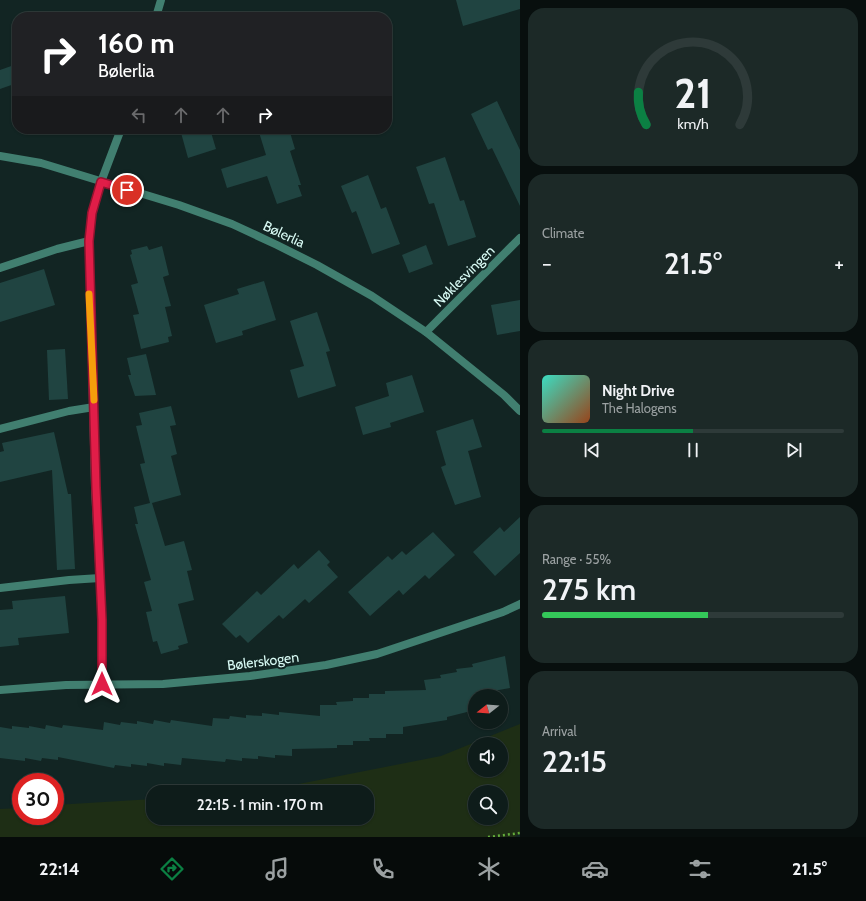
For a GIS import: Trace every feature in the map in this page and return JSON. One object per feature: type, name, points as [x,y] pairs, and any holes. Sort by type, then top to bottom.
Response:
[{"type":"street","points":[[157,12],[161,0]]},
{"type":"street","points":[[102,684],[102,620],[89,241],[92,213],[101,182],[119,134]]},
{"type":"street","name":"Bølerlia","points":[[0,156],[41,163],[178,205],[232,224],[278,245],[318,265],[372,296],[426,332],[504,395],[520,412]]},
{"type":"street","name":"Nøklesvingen","points":[[426,332],[520,238]]},
{"type":"street","points":[[0,268],[57,249],[89,241]]},
{"type":"street","points":[[0,429],[69,411],[94,407]]},
{"type":"street","points":[[0,588],[100,578]]},
{"type":"street","name":"Bølerskogen","points":[[0,690],[66,685],[162,684],[218,679],[326,665],[384,652],[503,612],[520,604]]},
{"type":"path","points":[[488,837],[520,833]]},
{"type":"green space","points":[[520,724],[520,833],[515,837],[0,837],[0,809],[12,808],[12,825],[64,825],[64,804],[146,799],[146,825],[374,825],[374,785],[294,785],[441,756],[468,745],[468,777],[508,777],[508,737],[488,737]]},
{"type":"building","points":[[456,0],[520,0],[520,9],[463,26]]},
{"type":"building","points":[[12,66],[12,85],[0,89],[0,70]]},
{"type":"building","points":[[497,101],[520,150],[520,206],[492,148],[488,150],[471,114]]},
{"type":"building","points":[[181,134],[212,134],[216,149],[188,158]]},
{"type":"building","points":[[260,134],[290,134],[295,149],[290,151],[301,185],[298,185],[302,196],[277,204],[267,176],[227,188],[221,169],[266,155]]},
{"type":"building","points":[[445,157],[460,201],[464,200],[476,237],[448,246],[434,203],[429,204],[416,167]]},
{"type":"building","points":[[368,175],[381,209],[386,207],[400,244],[372,254],[356,211],[352,213],[341,186]]},
{"type":"building","points":[[426,245],[433,264],[409,273],[402,255]]},
{"type":"building","points":[[147,246],[149,250],[162,246],[169,275],[163,277],[171,306],[165,307],[172,336],[168,337],[169,342],[141,349],[133,315],[139,314],[131,285],[138,283],[130,255],[132,254],[131,250]]},
{"type":"building","points":[[44,269],[55,305],[0,322],[0,283]]},
{"type":"building","points":[[264,281],[276,320],[242,331],[243,335],[216,343],[204,305],[239,294],[237,289]]},
{"type":"building","points":[[520,300],[520,331],[497,335],[491,305]]},
{"type":"building","points":[[317,312],[330,351],[326,352],[336,386],[298,398],[290,370],[304,366],[290,321]]},
{"type":"building","points":[[65,349],[68,399],[49,400],[47,350]]},
{"type":"building","points":[[146,354],[156,395],[135,396],[128,375],[131,375],[127,358]]},
{"type":"building","points":[[412,375],[424,412],[390,423],[391,427],[363,435],[355,407],[389,396],[386,383]]},
{"type":"building","points":[[171,406],[176,425],[170,426],[177,454],[171,456],[181,495],[152,503],[165,546],[184,541],[192,570],[187,571],[194,600],[178,604],[188,643],[178,646],[179,649],[161,654],[157,641],[153,642],[146,612],[152,611],[144,582],[151,580],[135,524],[138,524],[134,507],[150,503],[140,464],[145,463],[136,426],[142,425],[139,413]]},
{"type":"building","points":[[473,419],[482,447],[468,451],[481,497],[455,505],[441,467],[446,465],[436,431]]},
{"type":"building","points":[[54,432],[68,494],[71,494],[75,569],[57,570],[52,470],[0,482],[0,452],[4,451],[2,443]]},
{"type":"building","points":[[520,517],[520,553],[495,576],[473,552],[500,527],[504,532]]},
{"type":"building","points":[[433,532],[455,555],[429,579],[425,575],[403,595],[399,590],[370,616],[348,592],[388,556],[392,560],[402,551],[406,555]]},
{"type":"building","points":[[319,550],[330,562],[327,565],[338,577],[309,603],[305,599],[283,619],[279,615],[248,643],[240,635],[236,638],[222,624],[257,591],[261,595],[294,564],[298,569]]},
{"type":"building","points":[[65,596],[69,633],[18,638],[19,645],[0,647],[0,610],[13,609],[12,601]]},
{"type":"building","points":[[505,656],[510,688],[468,689],[468,712],[447,717],[447,720],[403,727],[403,734],[386,734],[386,738],[369,738],[370,741],[353,741],[353,745],[337,745],[337,748],[292,749],[292,756],[275,755],[275,758],[258,756],[258,759],[242,758],[242,761],[226,759],[225,762],[182,758],[181,765],[164,763],[164,766],[147,763],[147,766],[131,764],[131,767],[115,765],[114,768],[58,757],[58,760],[42,758],[41,761],[25,758],[25,761],[0,758],[0,727],[12,729],[12,726],[29,728],[29,726],[45,729],[46,725],[62,728],[63,725],[103,730],[104,722],[120,725],[121,722],[137,724],[137,721],[153,724],[154,720],[170,723],[171,720],[212,726],[213,718],[229,719],[230,716],[246,718],[246,715],[262,716],[262,713],[279,715],[279,712],[320,716],[320,705],[337,705],[336,702],[353,701],[353,698],[369,698],[369,694],[385,694],[385,691],[426,690],[424,680],[441,678],[440,675],[457,672],[456,669],[473,667],[472,664]]},
{"type":"slow traffic","points":[[89,294],[94,400]]},
{"type":"route","points":[[102,684],[102,620],[88,266],[89,241],[92,213],[101,182],[127,190]]}]
